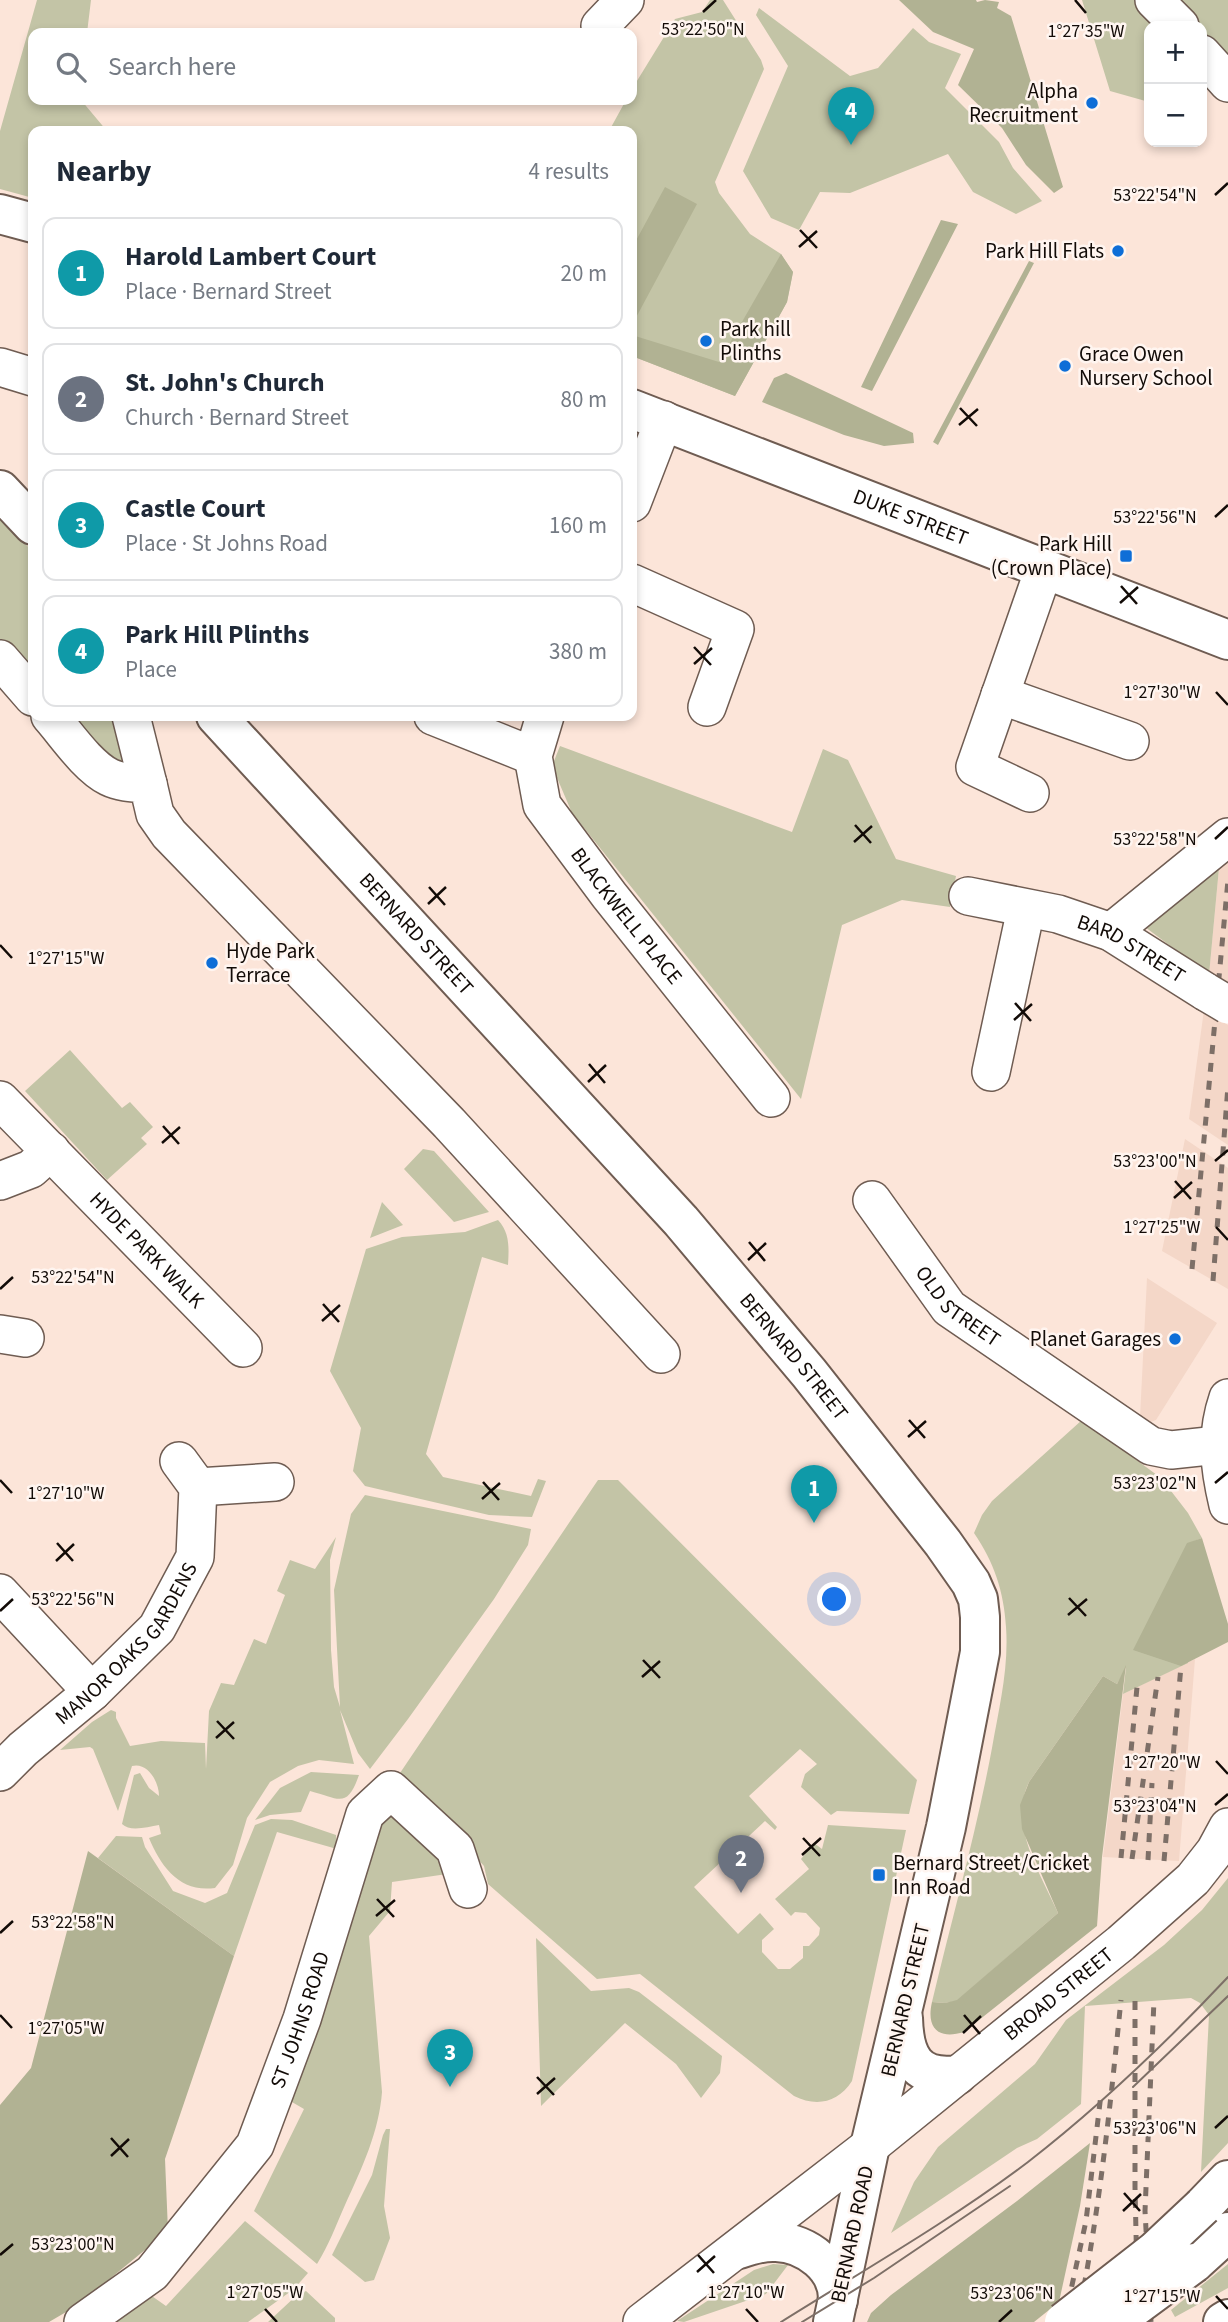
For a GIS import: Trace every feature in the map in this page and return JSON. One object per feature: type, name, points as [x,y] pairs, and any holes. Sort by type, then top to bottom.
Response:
[{"type":"main road","points":[[0,214],[28,222]]},
{"type":"main road","name":"DUKE STREET","points":[[648,414],[1228,640]]},
{"type":"main road","points":[[0,490],[28,520]]},
{"type":"main road","name":"BERNARD STREET","points":[[221,721],[715,1258],[852,1426],[971,1583],[978,1599],[980,1652],[946,1827],[870,2146]]},
{"type":"main road","points":[[902,2012],[903,2036],[908,2052],[917,2066],[927,2074],[939,2077],[957,2075]]},
{"type":"main road","name":"BERNARD ROAD","points":[[836,2311],[870,2146]]},
{"type":"main road","points":[[1114,2322],[1194,2263],[1220,2206]]},
{"type":"main road","points":[[1064,2322],[1155,2251],[1220,2206]]},
{"type":"main road","points":[[738,2249],[775,2241],[797,2246],[814,2255],[833,2276],[838,2286],[836,2311]]},
{"type":"street","points":[[600,26],[625,0]]},
{"type":"street","points":[[1154,0],[1175,21]]},
{"type":"street","points":[[1207,60],[1228,83]]},
{"type":"street","points":[[0,367],[28,375]]},
{"type":"street","points":[[637,475],[648,414]]},
{"type":"street","points":[[1030,793],[975,767],[1044,569]]},
{"type":"street","points":[[637,585],[735,629],[707,707]]},
{"type":"street","points":[[0,659],[28,691]]},
{"type":"street","points":[[1000,695],[1130,741]]},
{"type":"street","points":[[54,721],[94,766],[108,777],[122,782],[148,784]]},
{"type":"street","points":[[132,721],[155,814],[169,834],[449,1123],[661,1354]]},
{"type":"street","points":[[446,721],[533,756]]},
{"type":"street","name":"BLACKWELL PLACE","points":[[544,721],[533,756],[542,805],[609,895],[771,1098]]},
{"type":"street","points":[[1111,932],[1228,837]]},
{"type":"street","name":"BARD STREET","points":[[968,896],[1058,915],[1111,932],[1217,998]]},
{"type":"street","points":[[991,1072],[1026,909]]},
{"type":"street","name":"HYDE PARK WALK","points":[[0,1100],[243,1348]]},
{"type":"street","points":[[0,1181],[31,1169],[51,1151]]},
{"type":"street","name":"OLD STREET","points":[[872,1200],[949,1308],[1151,1446],[1171,1450],[1218,1445]]},
{"type":"street","points":[[1228,1398],[1218,1445],[1228,1505]]},
{"type":"street","name":"MANOR OAKS GARDENS","points":[[0,1772],[23,1749],[92,1692],[157,1628],[195,1557],[189,1474],[275,1482]]},
{"type":"street","points":[[0,1594],[92,1692]]},
{"type":"street","name":"ST JOHNS ROAD","points":[[83,2322],[152,2273],[255,2145],[302,2019],[365,1814],[391,1790],[455,1849],[468,1889]]},
{"type":"street","name":"BROAD STREET","points":[[642,2322],[870,2146],[1184,1889],[1215,1851],[1228,1827]]},
{"type":"shaded area","points":[[1228,850],[1228,986],[1209,975],[1220,857]]},
{"type":"shaded area","points":[[1204,1010],[1228,1025],[1228,1145],[1189,1119]]},
{"type":"shaded area","points":[[1185,1139],[1228,1168],[1228,1289],[1162,1251]]},
{"type":"shaded area","name":"Planet Garages","points":[[1147,1278],[1217,1323],[1156,1420],[1148,1423],[1140,1417]]},
{"type":"shaded area","points":[[1195,1659],[1179,1861],[1103,1857],[1123,1694]]},
{"type":"green space","points":[[37,0],[91,0],[88,28],[29,28]]},
{"type":"green space","points":[[710,0],[723,0],[764,69],[715,182],[719,193],[750,234],[781,254],[793,272],[787,302],[735,396],[637,358],[637,126],[612,126],[623,105],[637,105],[637,81],[675,19],[702,12]]},
{"type":"green space","points":[[899,0],[999,2],[997,8],[1011,16],[1063,187],[1054,193],[1026,165],[1002,128],[958,85],[974,49],[933,32]]},
{"type":"green space","points":[[1082,0],[1136,0],[1159,21],[1144,21],[1144,101],[1110,91]]},
{"type":"green space","points":[[1174,0],[1228,0],[1228,65],[1207,43],[1207,21],[1190,21]]},
{"type":"green space","points":[[759,8],[850,76],[878,68],[913,28],[929,42],[961,54],[945,88],[999,142],[1013,168],[1042,201],[1016,214],[973,192],[948,154],[850,193],[820,192],[799,230],[771,218],[743,171],[788,66],[756,15]]},
{"type":"green space","points":[[28,32],[28,105],[85,105],[103,126],[28,126],[28,197],[0,189],[0,131]]},
{"type":"green space","points":[[665,187],[697,204],[637,316],[637,239]]},
{"type":"green space","points":[[941,220],[958,224],[872,391],[861,387]]},
{"type":"green space","points":[[781,254],[793,272],[787,302],[735,396],[637,358],[637,337],[719,362]]},
{"type":"green space","points":[[1029,261],[1034,263],[938,445],[933,442]]},
{"type":"green space","points":[[786,373],[913,433],[914,443],[884,446],[844,435],[762,402],[774,378]]},
{"type":"green space","points":[[0,517],[28,547],[28,676],[0,645]]},
{"type":"green space","points":[[70,721],[112,721],[123,761],[100,753]]},
{"type":"green space","points":[[560,746],[792,832],[823,749],[848,760],[896,859],[956,876],[950,907],[902,900],[842,925],[801,1099],[572,813],[552,766]]},
{"type":"green space","points":[[1220,857],[1209,975],[1145,927]]},
{"type":"green space","points":[[70,1050],[122,1108],[130,1102],[153,1127],[141,1138],[147,1144],[107,1180],[25,1091]]},
{"type":"green space","points":[[423,1149],[434,1151],[489,1212],[454,1222],[404,1169]]},
{"type":"green space","points":[[382,1202],[403,1225],[370,1238]]},
{"type":"green space","points":[[498,1220],[507,1235],[508,1265],[482,1257],[426,1454],[443,1477],[531,1496],[538,1479],[546,1481],[532,1517],[489,1515],[365,1486],[353,1471],[361,1428],[330,1371],[366,1249],[402,1237],[465,1232]]},
{"type":"green space","points":[[1082,1420],[1161,1478],[1188,1513],[1202,1538],[1187,1544],[1188,1663],[1123,1694],[1126,1667],[1117,1684],[1103,1676],[1029,1782],[1024,1798],[1022,1815],[1029,1849],[1058,1913],[957,2001],[932,2002],[979,1812],[1005,1673],[1007,1642],[1003,1602],[992,1566],[974,1533],[992,1501]]},
{"type":"green space","points":[[598,1480],[618,1480],[917,1780],[909,1814],[837,1811],[831,1815],[801,1787],[805,1774],[817,1764],[800,1749],[749,1796],[777,1827],[775,1830],[765,1821],[694,1887],[738,1934],[760,1913],[774,1929],[762,1940],[762,1952],[778,1969],[790,1969],[803,1958],[803,1946],[809,1946],[819,1935],[820,1928],[806,1913],[795,1912],[791,1916],[775,1899],[809,1869],[801,1859],[814,1843],[822,1849],[828,1825],[906,1830],[852,2081],[840,2094],[826,2101],[810,2101],[794,2096],[640,1974],[597,1979],[488,1884],[484,1866],[400,1773]]},
{"type":"green space","points":[[365,1495],[531,1529],[528,1545],[494,1599],[370,1769],[358,1753],[340,1710],[354,1764],[319,1760],[298,1766],[270,1782],[247,1818],[233,1865],[215,1888],[192,1886],[182,1882],[173,1876],[159,1859],[149,1838],[161,1834],[159,1825],[134,1828],[122,1824],[134,1775],[140,1773],[149,1788],[159,1796],[152,1774],[143,1767],[132,1766],[118,1811],[93,1749],[60,1750],[92,1722],[111,1710],[116,1712],[116,1718],[130,1746],[161,1741],[205,1743],[206,1769],[209,1711],[221,1683],[234,1685],[254,1639],[266,1644],[285,1595],[277,1591],[290,1560],[315,1569],[336,1537],[330,1560],[331,1650],[334,1687],[340,1707],[334,1590],[351,1514]]},
{"type":"green space","points":[[1202,1538],[1228,1624],[1228,1642],[1181,1666],[1133,1650],[1187,1543]]},
{"type":"green space","points":[[1126,1665],[1102,1857],[1097,1926],[964,2032],[941,2033],[936,2030],[931,2019],[932,2002],[957,2000],[1058,1913],[1022,1829],[1020,1805],[1029,1782],[1103,1676],[1117,1684]]},
{"type":"green space","points":[[311,1772],[359,1775],[355,1786],[346,1797],[341,1799],[310,1791],[301,1812],[270,1815],[255,1820],[280,1788]]},
{"type":"green space","points":[[400,1816],[454,1873],[392,1882],[390,1911],[369,1936],[382,2092],[380,2107],[363,2164],[317,2264],[254,2211],[304,2109],[285,2098],[380,1819]]},
{"type":"green space","points":[[271,1819],[292,1820],[336,1835],[337,1849],[277,1832],[234,1956],[98,1858],[116,1836],[142,1837],[145,1847],[173,1891],[205,1903],[227,1893],[255,1825]]},
{"type":"green space","points":[[88,1851],[234,1956],[165,2159],[168,2231],[78,2305],[49,2322],[0,2322],[0,2105],[31,2068]]},
{"type":"green space","points":[[1228,1878],[1228,2143],[1201,2172],[1209,2015],[1200,2003],[1191,1998],[1085,2006],[1081,2104],[1037,2139],[1017,2148],[891,2233],[914,2182],[938,2147],[1035,2064],[1066,2020],[1164,1945],[1202,1910]]},
{"type":"green space","points":[[536,1938],[591,1991],[629,1988],[639,1992],[722,2056],[720,2073],[701,2098],[676,2064],[625,2023],[541,2106]]},
{"type":"green space","points":[[386,2129],[390,2129],[384,2206],[390,2238],[374,2280],[365,2282],[332,2255],[372,2175]]},
{"type":"green space","points":[[1090,2143],[1080,2206],[1059,2302],[1034,2322],[867,2322],[871,2313],[891,2295]]},
{"type":"green space","points":[[245,2221],[308,2273],[294,2289],[248,2322],[117,2322],[149,2294],[166,2306]]},
{"type":"green space","points":[[773,2264],[788,2265],[766,2294],[684,2322],[677,2321],[754,2270]]},
{"type":"green space","points":[[1228,2264],[1228,2288],[1175,2317],[1171,2310]]},
{"type":"green space","points":[[306,2291],[335,2318],[335,2322],[268,2322],[297,2295]]},
{"type":"tram line","points":[[781,2322],[937,2225],[1028,2162],[1132,2073],[1228,1977]]},
{"type":"tram line","points":[[1133,2087],[1228,1996]]},
{"type":"tram line","points":[[802,2322],[874,2278],[1010,2186]]},
{"type":"railway","points":[[1192,1269],[1228,880]]},
{"type":"railway","points":[[1213,1281],[1228,1086]]},
{"type":"railway","points":[[1164,1861],[1181,1666]]},
{"type":"railway","points":[[1132,1859],[1158,1677]]},
{"type":"railway","points":[[1121,1858],[1137,1687]]},
{"type":"railway","points":[[1148,1860],[1152,1783]]},
{"type":"railway","points":[[1077,2322],[1098,2202],[1121,2000]]},
{"type":"railway","points":[[1151,2322],[1145,2211],[1154,2000]]},
{"type":"railway","points":[[1135,2001],[1138,2322]]},
{"type":"railway","points":[[1064,2322],[1086,2221],[1101,2094]]},
{"type":"place","name":"Alpha Recruitment","points":[[1092,103]]},
{"type":"place","name":"Park Hill Plinths","points":[[851,145]]},
{"type":"place","name":"Park Hill Flats","points":[[1118,251]]},
{"type":"place","name":"Park hill Plinths","points":[[706,341]]},
{"type":"place","name":"Grace Owen Nursery School","points":[[1065,366]]},
{"type":"place","name":"Park Hill (Crown Place)","points":[[1126,556]]},
{"type":"place","name":"Hyde Park Terrace","points":[[212,963]]},
{"type":"place","name":"Planet Garages","points":[[1175,1339]]},
{"type":"place","name":"Harold Lambert Court","points":[[814,1523]]},
{"type":"place","name":"Bernard Street/Cricket Inn Road","points":[[879,1875]]},
{"type":"place","name":"St. John's Church","points":[[741,1893]]},
{"type":"place","name":"Castle Court","points":[[450,2087]]}]
